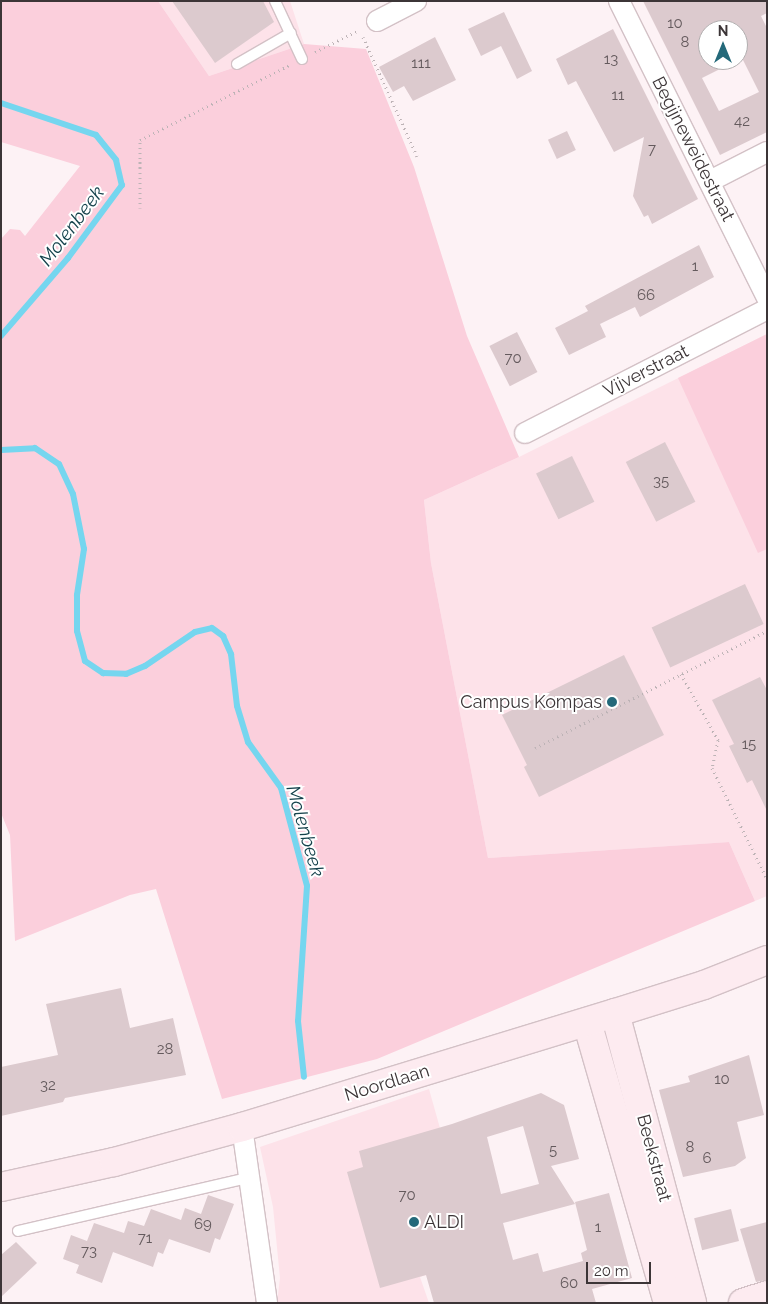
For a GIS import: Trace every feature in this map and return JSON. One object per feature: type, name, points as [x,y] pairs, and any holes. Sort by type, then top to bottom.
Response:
[{"type":"street","points":[[368,25],[416,1]]},
{"type":"street","name":"Begijneweidestraat","points":[[618,1],[710,181],[767,298]]},
{"type":"street","points":[[710,181],[767,152]]},
{"type":"street","name":"Vijverstraat","points":[[525,433],[767,309]]},
{"type":"street","name":"Noordlaan","points":[[1,1187],[114,1162],[242,1127],[704,985],[767,960]]},
{"type":"street","name":"Beekstraat","points":[[614,1013],[692,1303]]},
{"type":"street","name":"Beekstraat","points":[[587,1022],[668,1303]]},
{"type":"street","points":[[242,1127],[248,1178],[265,1274],[267,1303]]},
{"type":"street","points":[[743,1303],[767,1295]]},
{"type":"lane","points":[[276,1],[302,59]]},
{"type":"lane","points":[[237,64],[291,33]]},
{"type":"lane","points":[[18,1230],[248,1178]]},
{"type":"path","points":[[140,208],[140,140],[368,25],[417,156]]},
{"type":"path","points":[[535,748],[767,631]]},
{"type":"path","points":[[681,674],[718,740],[712,768],[767,879]]},
{"type":"shaded area","points":[[1,1],[158,1],[209,76],[304,44],[366,49],[414,167],[467,336],[519,457],[424,500],[431,563],[488,858],[729,842],[755,901],[377,1059],[222,1099],[156,889],[130,895],[15,941],[10,835],[1,813],[1,239],[10,229],[20,230],[25,236],[80,166],[1,142]]},
{"type":"shaded area","points":[[158,1],[290,1],[304,44],[209,76]]},
{"type":"shaded area","name":"Campus Kompas","points":[[767,334],[767,896],[755,901],[729,842],[488,858],[431,563],[424,500],[519,457]]},
{"type":"shaded area","points":[[767,334],[767,549],[758,553],[678,378]]},
{"type":"shaded area","points":[[429,1089],[466,1221],[446,1269],[420,1277],[429,1303],[277,1303],[280,1278],[273,1207],[260,1147]]},
{"type":"building","points":[[172,1],[263,1],[274,22],[215,63]]},
{"type":"building","points":[[643,1],[767,1],[767,13],[761,16],[767,28],[767,132],[720,155]]},
{"type":"building","points":[[504,12],[532,71],[517,79],[501,46],[481,56],[468,29]]},
{"type":"building","points":[[613,29],[698,199],[652,224],[648,215],[644,217],[633,196],[644,137],[614,152],[576,81],[568,85],[556,59]]},
{"type":"building","points":[[435,37],[456,80],[413,101],[404,86],[393,92],[379,67]]},
{"type":"building","points":[[567,131],[576,150],[557,159],[548,140]]},
{"type":"building","points":[[699,245],[714,277],[640,317],[635,307],[600,324],[606,337],[569,355],[555,328],[588,311],[585,306]]},
{"type":"building","points":[[517,332],[537,372],[510,386],[489,346]]},
{"type":"building","points":[[665,442],[695,502],[656,522],[626,462]]},
{"type":"building","points":[[572,456],[594,502],[558,519],[536,474]]},
{"type":"building","points":[[745,584],[764,624],[670,667],[652,628]]},
{"type":"building","points":[[624,655],[664,735],[539,797],[524,767],[527,765],[502,715]]},
{"type":"building","points":[[760,677],[767,690],[767,811],[752,780],[747,783],[729,746],[734,744],[712,700]]},
{"type":"building","points":[[121,988],[130,1028],[173,1018],[186,1075],[65,1098],[63,1102],[1,1116],[1,1067],[58,1055],[46,1004]]},
{"type":"building","points":[[749,1055],[764,1115],[737,1122],[746,1158],[735,1166],[683,1177],[659,1090],[690,1082],[688,1076]]},
{"type":"building","points":[[541,1093],[564,1105],[579,1159],[551,1166],[575,1204],[503,1223],[513,1260],[538,1253],[543,1272],[583,1261],[581,1253],[587,1250],[575,1202],[609,1193],[632,1278],[592,1289],[596,1303],[434,1303],[426,1275],[380,1288],[347,1172],[363,1167],[359,1151],[452,1124]],"holes":[[[523,1126],[539,1184],[501,1194],[487,1137]]]},
{"type":"building","points":[[208,1195],[234,1204],[220,1240],[215,1238],[210,1253],[169,1239],[163,1254],[158,1252],[153,1267],[113,1252],[102,1283],[76,1273],[79,1265],[63,1259],[71,1235],[87,1241],[94,1223],[124,1233],[128,1221],[144,1226],[151,1209],[181,1220],[185,1208],[201,1214]]},
{"type":"building","points":[[731,1209],[739,1241],[702,1250],[694,1218]]},
{"type":"building","points":[[767,1222],[767,1280],[756,1282],[740,1229]]},
{"type":"building","points":[[16,1242],[37,1263],[1,1297],[1,1255]]},
{"type":"waterway","name":"Molenbeek","points":[[1,103],[96,135],[116,160],[122,185],[68,258],[1,336]]},
{"type":"waterway","name":"Molenbeek","points":[[1,450],[35,448],[59,464],[73,494],[84,549],[77,595],[77,631],[85,661],[103,673],[126,674],[145,666],[195,632],[212,628],[223,636],[231,654],[237,706],[248,742],[281,788],[307,886],[298,1021],[304,1077]]},
{"type":"place","name":"Campus Kompas","points":[[612,702]]},
{"type":"place","name":"ALDI","points":[[414,1222]]}]
